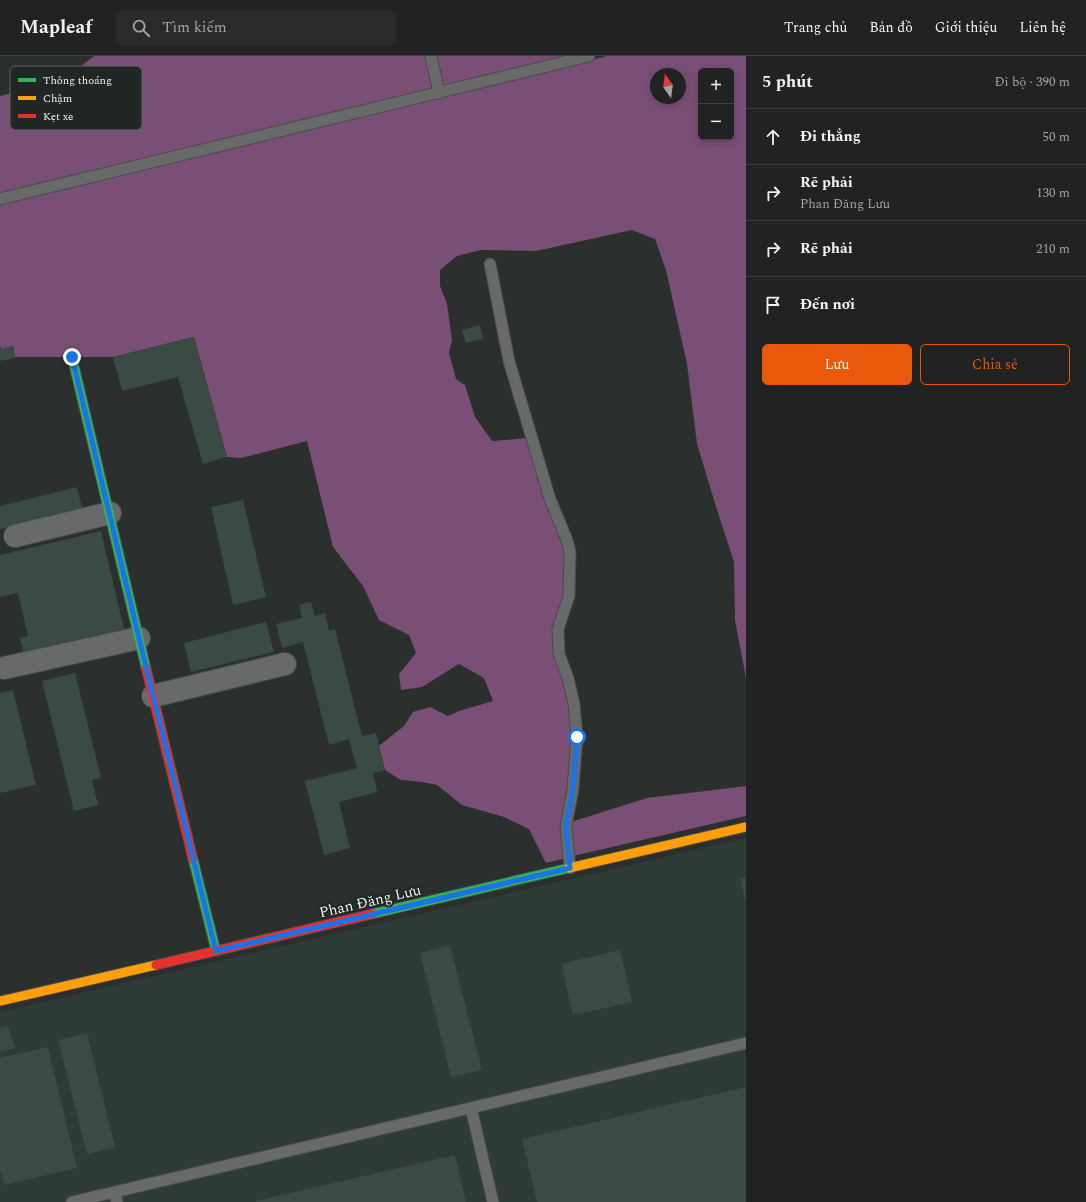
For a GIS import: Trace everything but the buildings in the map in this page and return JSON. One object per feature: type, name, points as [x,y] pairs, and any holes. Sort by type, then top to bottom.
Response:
[{"type":"street","points":[[72,357],[216,951]]},
{"type":"street","points":[[15,536],[110,513]]},
{"type":"street","points":[[4,668],[139,638]]},
{"type":"street","points":[[153,696],[285,664]]},
{"type":"street","name":"Phan Đăng Lưu","points":[[0,1001],[746,827]]},
{"type":"lane","points":[[431,56],[439,93]]},
{"type":"lane","points":[[0,199],[588,56]]},
{"type":"lane","points":[[490,264],[509,360],[550,499],[568,540],[570,552],[569,596],[558,629],[559,654],[568,678],[574,704],[577,737],[573,789],[566,826],[570,868]]},
{"type":"lane","points":[[72,1202],[116,1197],[471,1108],[746,1043]]},
{"type":"lane","points":[[471,1108],[493,1202]]},
{"type":"shaded area","points":[[94,56],[427,56],[434,90],[0,195],[0,96],[10,93],[10,130],[142,130],[142,66],[81,66]]},
{"type":"shaded area","points":[[436,56],[570,56],[442,88]]},
{"type":"shaded area","points":[[607,56],[746,56],[746,678],[735,620],[734,562],[697,444],[687,364],[666,270],[655,239],[632,230],[536,251],[481,250],[457,256],[440,270],[440,286],[447,304],[452,340],[449,353],[456,379],[465,385],[475,417],[492,441],[528,438],[566,552],[565,595],[554,627],[571,704],[573,736],[566,858],[546,863],[529,829],[504,817],[462,805],[437,785],[401,780],[385,770],[379,746],[404,726],[413,712],[430,707],[448,716],[459,711],[493,701],[484,678],[459,664],[422,687],[401,690],[399,674],[416,653],[409,635],[379,620],[363,586],[333,547],[307,441],[241,458],[227,457],[194,337],[113,357],[15,357],[13,346],[1,349],[0,203],[439,98]]},
{"type":"shaded area","points":[[746,786],[746,816],[573,856],[571,822],[647,798]]},
{"type":"shaded area","points":[[746,838],[746,1202],[0,1202],[0,1012]]},
{"type":"traffic: fast","points":[[72,357],[146,668]]},
{"type":"traffic: fast","points":[[193,859],[216,951]]},
{"type":"traffic: fast","points":[[372,914],[569,868]]},
{"type":"traffic: slow","points":[[569,868],[746,827]]},
{"type":"traffic: slow","points":[[0,1001],[156,965]]},
{"type":"traffic: jam","points":[[146,668],[193,859]]},
{"type":"traffic: jam","points":[[156,965],[372,914]]},
{"type":"route","points":[[72,357],[216,951],[570,868],[566,826],[573,789],[577,737]]}]
